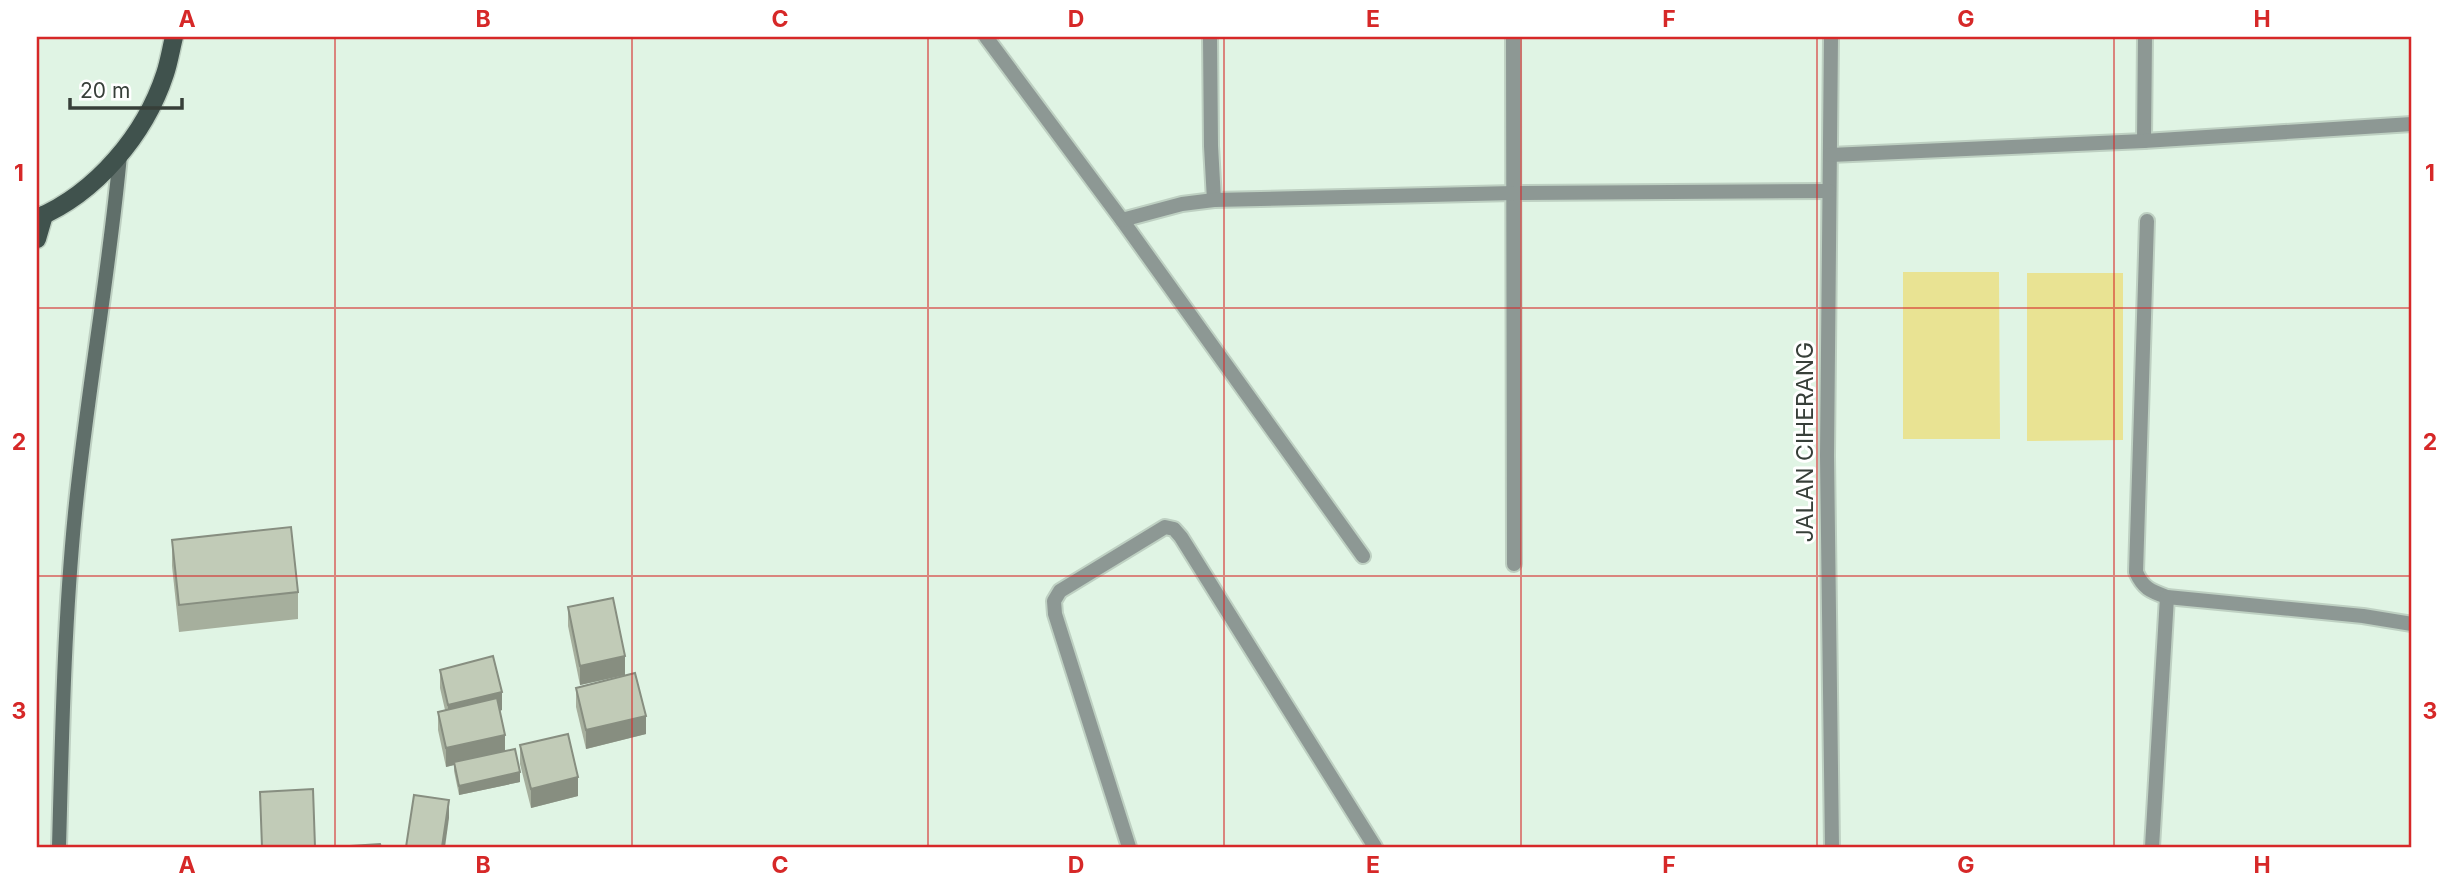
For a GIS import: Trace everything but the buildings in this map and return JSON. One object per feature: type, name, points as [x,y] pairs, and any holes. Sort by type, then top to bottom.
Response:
[{"type":"main road","points":[[37,239],[40,216],[85,189],[120,155],[146,117],[165,75],[174,37]]},
{"type":"main road","points":[[59,847],[64,643],[74,527],[86,420],[112,246],[120,155]]},
{"type":"street","points":[[986,37],[1122,220],[1363,556]]},
{"type":"street","points":[[1210,37],[1214,200]]},
{"type":"street","points":[[1513,37],[1514,564]]},
{"type":"street","name":"JALAN CIHERANG","points":[[1831,37],[1827,456],[1832,847]]},
{"type":"street","points":[[2144,141],[2145,37]]},
{"type":"street","points":[[1830,155],[2144,141],[2412,124]]},
{"type":"street","points":[[1122,220],[1182,204],[1214,200],[1514,193],[1829,191]]},
{"type":"street","points":[[2147,221],[2136,572],[2141,583],[2149,591],[2166,597],[2363,615],[2412,624]]},
{"type":"street","points":[[1129,847],[1055,614],[1054,601],[1060,591],[1165,527],[1174,529],[1181,537],[1371,847]]},
{"type":"street","points":[[2152,847],[2166,597]]},
{"type":"shaded area","points":[[1903,272],[1999,272],[2000,439],[1903,439]]},
{"type":"shaded area","points":[[2027,273],[2123,273],[2123,440],[2027,441]]}]
